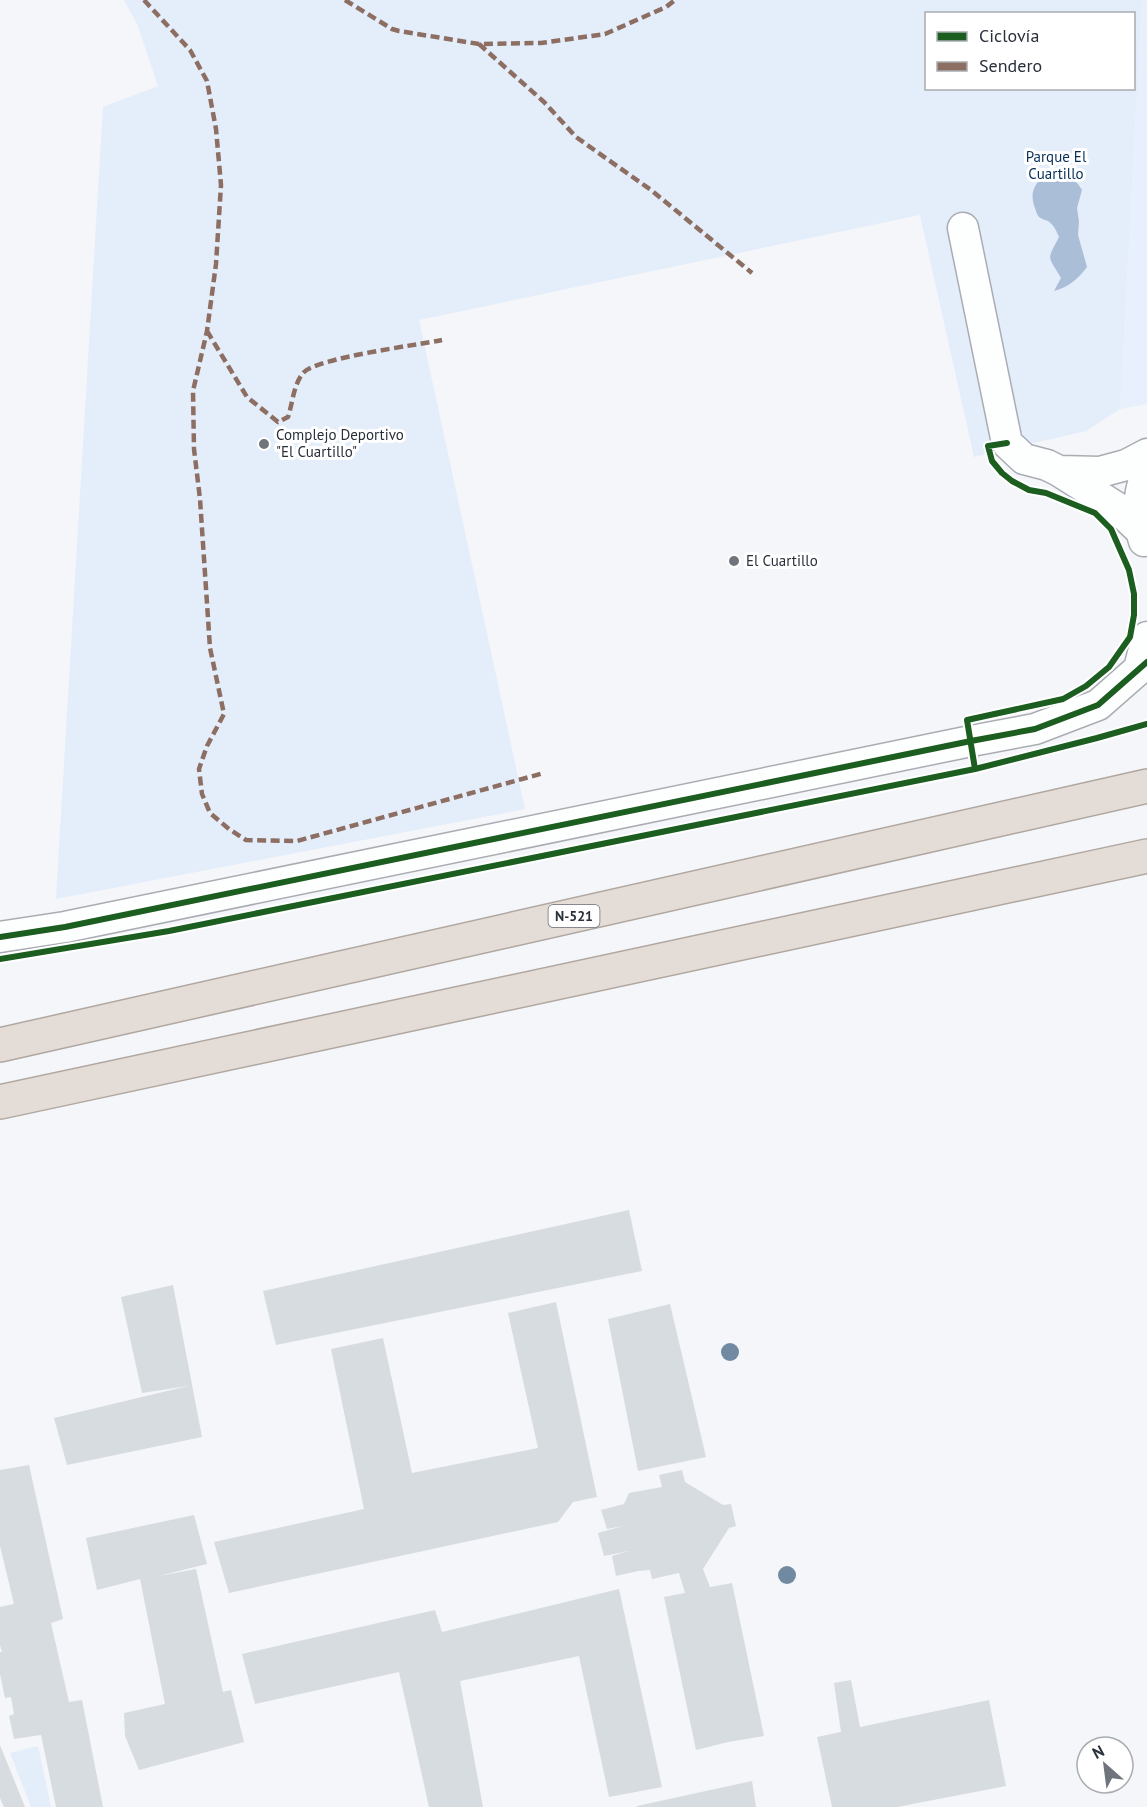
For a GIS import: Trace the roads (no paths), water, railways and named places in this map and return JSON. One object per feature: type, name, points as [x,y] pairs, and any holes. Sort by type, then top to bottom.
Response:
[{"type":"highway","name":"N-521","points":[[0,1045],[1147,786]]},
{"type":"highway","points":[[0,1102],[1147,856]]},
{"type":"street","points":[[963,228],[1007,442],[1024,459],[1059,471],[1116,507],[1144,540]]},
{"type":"street","points":[[1059,471],[1100,472],[1126,465],[1147,454]]},
{"type":"street","points":[[1144,540],[1139,492],[1147,471]]},
{"type":"street","points":[[0,937],[66,927],[1035,729],[1098,705],[1143,666],[1147,637]]},
{"type":"water","points":[[1059,172],[1072,179],[1082,190],[1077,208],[1078,235],[1087,267],[1073,282],[1054,291],[1061,278],[1051,262],[1050,255],[1059,237],[1052,224],[1039,217],[1033,195],[1041,179]]},
{"type":"place","name":"Complejo Deportivo \"El Cuartillo\"","points":[[264,444]]},
{"type":"place","name":"El Cuartillo","points":[[734,561]]},
{"type":"park label","name":"Parque El Cuartillo","points":[[1056,166]]}]
